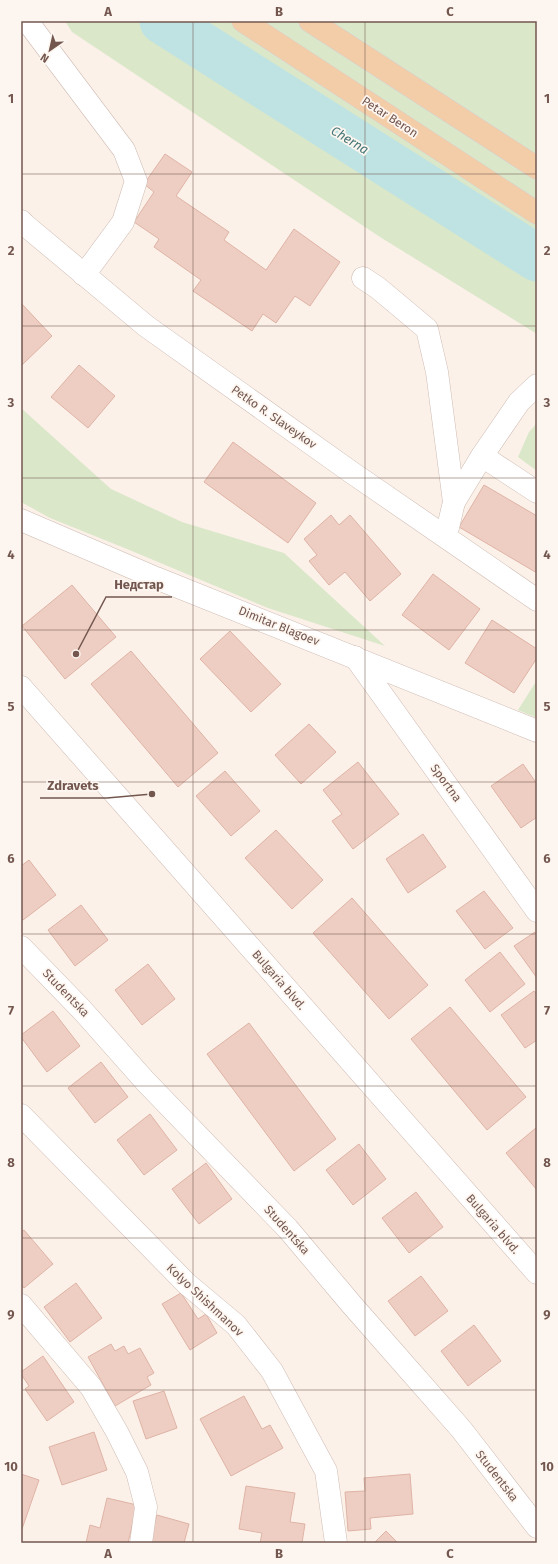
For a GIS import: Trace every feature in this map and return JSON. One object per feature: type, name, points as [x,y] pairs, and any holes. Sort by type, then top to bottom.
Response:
[{"type":"main road","name":"Petar Beron","points":[[243,21],[537,213]]},
{"type":"main road","points":[[310,21],[537,168]]},
{"type":"street","points":[[27,21],[124,150],[136,182],[123,222],[84,275]]},
{"type":"street","name":"Petko R. Slaveykov","points":[[21,221],[146,326],[351,472],[537,600]]},
{"type":"street","points":[[363,278],[378,288],[427,329],[437,372],[454,502]]},
{"type":"street","points":[[446,536],[454,502],[482,456],[519,402],[537,385]]},
{"type":"street","points":[[482,456],[537,492]]},
{"type":"street","name":"Dimitar Blagoev","points":[[21,520],[163,581],[537,731]]},
{"type":"street","name":"Sportna","points":[[355,657],[537,911]]},
{"type":"street","name":"Bulgaria blvd.","points":[[21,687],[537,1274]]},
{"type":"street","name":"Studentska","points":[[21,947],[83,1011],[150,1086],[288,1229],[357,1311],[461,1429],[537,1527]]},
{"type":"street","name":"Kolyo Shishmanov","points":[[21,1115],[187,1284],[236,1325],[272,1371],[326,1471],[336,1543]]},
{"type":"street","points":[[21,1305],[91,1387],[118,1432],[137,1472],[146,1507],[141,1543]]},
{"type":"green space","points":[[65,21],[537,21],[537,334],[380,237],[72,32]]},
{"type":"green space","points":[[21,408],[111,489],[182,522],[284,553],[385,646],[268,608],[50,518],[21,502]]},
{"type":"green space","points":[[537,423],[537,471],[518,457],[529,432]]},
{"type":"green space","points":[[537,680],[537,718],[518,710]]},
{"type":"building","points":[[165,154],[192,172],[176,196],[229,232],[224,240],[266,270],[294,229],[340,262],[310,306],[295,296],[276,323],[263,314],[252,331],[193,291],[201,280],[154,247],[159,239],[134,222],[154,192],[144,184]]},
{"type":"building","points":[[21,303],[52,336],[22,365],[21,363]]},
{"type":"building","points":[[79,365],[115,396],[88,428],[51,397]]},
{"type":"building","points":[[233,442],[316,503],[288,543],[204,482]]},
{"type":"building","points":[[484,485],[537,516],[537,573],[459,527]]},
{"type":"building","points":[[331,515],[339,525],[350,515],[401,574],[370,601],[345,572],[329,585],[309,561],[317,555],[304,539]]},
{"type":"building","points":[[433,574],[480,609],[449,650],[402,615]]},
{"type":"building","points":[[72,585],[116,637],[65,679],[22,626]]},
{"type":"building","points":[[492,620],[537,649],[537,658],[514,693],[465,663]]},
{"type":"building","points":[[230,631],[281,684],[251,712],[200,659]]},
{"type":"building","points":[[131,651],[218,753],[178,787],[91,684]]},
{"type":"building","points":[[309,724],[336,752],[301,784],[275,755]]},
{"type":"building","points":[[358,762],[399,814],[353,849],[332,821],[342,814],[323,790]]},
{"type":"building","points":[[523,764],[537,784],[537,817],[521,828],[491,786]]},
{"type":"building","points":[[225,771],[260,811],[231,836],[196,796]]},
{"type":"building","points":[[276,830],[323,880],[292,909],[245,858]]},
{"type":"building","points":[[423,834],[446,867],[408,893],[386,859]]},
{"type":"building","points":[[29,860],[56,895],[23,920],[21,918],[21,866]]},
{"type":"building","points":[[484,891],[513,928],[485,949],[456,911]]},
{"type":"building","points":[[352,898],[428,985],[389,1019],[313,933]]},
{"type":"building","points":[[81,905],[108,940],[75,966],[48,930]]},
{"type":"building","points":[[535,932],[537,934],[537,978],[514,946]]},
{"type":"building","points":[[500,952],[525,984],[490,1012],[465,980]]},
{"type":"building","points":[[148,964],[175,999],[142,1025],[115,990]]},
{"type":"building","points":[[534,991],[537,995],[537,1040],[525,1048],[501,1015]]},
{"type":"building","points":[[450,1007],[526,1097],[487,1130],[411,1039]]},
{"type":"building","points":[[53,1011],[80,1046],[47,1072],[21,1035]]},
{"type":"building","points":[[249,1023],[336,1139],[294,1171],[207,1054]]},
{"type":"building","points":[[101,1062],[128,1097],[95,1123],[68,1088]]},
{"type":"building","points":[[150,1114],[177,1150],[144,1175],[117,1140]]},
{"type":"building","points":[[537,1127],[537,1190],[506,1153]]},
{"type":"building","points":[[359,1144],[386,1179],[353,1205],[326,1170]]},
{"type":"building","points":[[206,1163],[232,1199],[199,1224],[172,1189]]},
{"type":"building","points":[[416,1192],[443,1227],[409,1253],[382,1218]]},
{"type":"building","points":[[24,1230],[53,1264],[24,1288],[21,1284],[21,1232]]},
{"type":"building","points":[[421,1276],[448,1311],[415,1336],[388,1301]]},
{"type":"building","points":[[76,1283],[102,1318],[70,1342],[44,1307]]},
{"type":"building","points":[[181,1293],[198,1319],[206,1314],[217,1333],[190,1350],[162,1304]]},
{"type":"building","points":[[474,1325],[501,1361],[468,1386],[441,1351]]},
{"type":"building","points":[[111,1344],[115,1351],[124,1346],[128,1354],[140,1348],[154,1373],[147,1377],[151,1385],[115,1406],[88,1357]]},
{"type":"building","points":[[43,1356],[74,1402],[47,1421],[25,1389],[29,1386],[21,1374],[21,1372]]},
{"type":"building","points":[[164,1391],[177,1428],[146,1439],[133,1401]]},
{"type":"building","points":[[244,1396],[262,1429],[270,1425],[283,1448],[231,1476],[200,1419]]},
{"type":"building","points":[[94,1432],[107,1470],[62,1485],[49,1447]]},
{"type":"building","points":[[21,1474],[39,1480],[22,1529],[21,1528]]},
{"type":"building","points":[[410,1474],[413,1514],[370,1518],[371,1529],[348,1531],[345,1492],[365,1491],[364,1478]]},
{"type":"building","points":[[246,1486],[295,1493],[290,1522],[305,1524],[302,1543],[260,1543],[262,1533],[239,1529]]},
{"type":"building","points":[[107,1498],[137,1505],[128,1543],[86,1543],[90,1525],[100,1528]]},
{"type":"building","points":[[157,1515],[189,1524],[184,1543],[149,1543]]},
{"type":"building","points":[[386,1531],[398,1543],[374,1543]]},
{"type":"waterway","name":"Cherna","points":[[163,21],[537,258]]},
{"type":"place","name":"Недстар","points":[[76,654]]},
{"type":"place","name":"Zdravets","points":[[152,794]]}]
